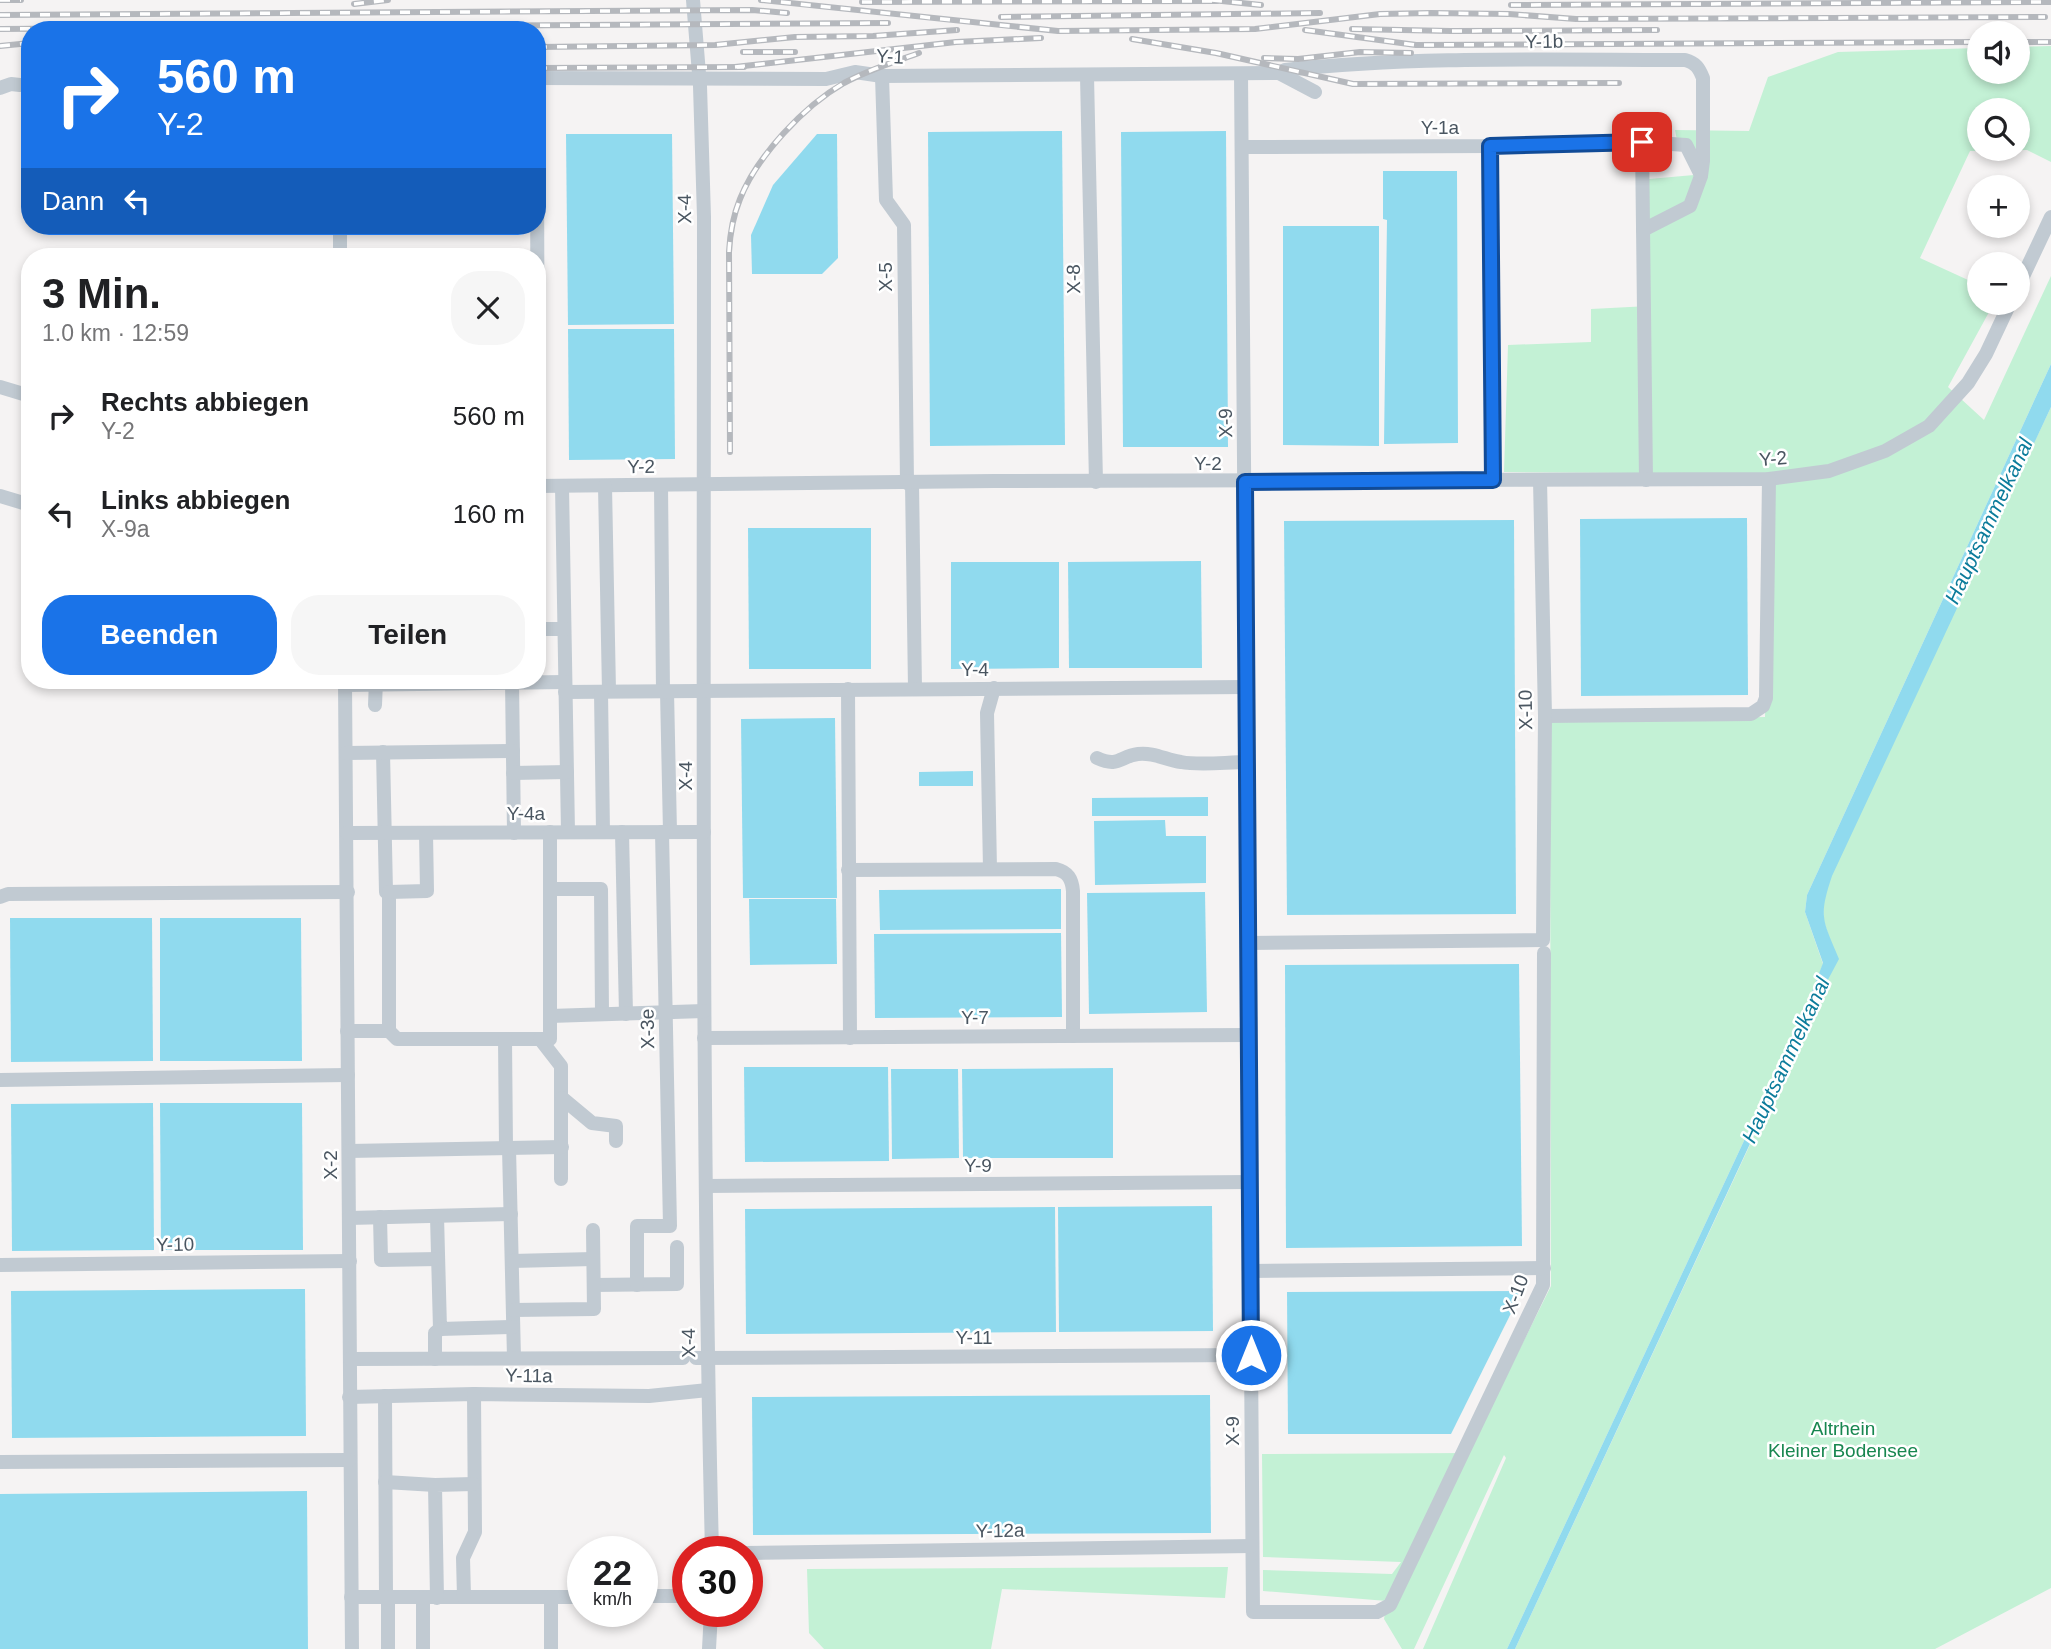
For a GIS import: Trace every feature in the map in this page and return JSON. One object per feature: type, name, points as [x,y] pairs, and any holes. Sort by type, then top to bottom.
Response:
[{"type":"street","name":"X-4","points":[[693,0],[700,86],[704,217],[706,1186],[696,1358],[708,1390],[712,1536]]},
{"type":"street","name":"Y-1b","points":[[1241,74],[1279,73],[1331,65],[1384,62],[1685,60],[1693,62],[1703,78],[1701,176]]},
{"type":"street","name":"Y-1","points":[[546,78],[826,79],[855,72],[882,76],[1241,74]]},
{"type":"street","name":"Y-1b","points":[[1279,73],[1315,92]]},
{"type":"street","name":"X-9","points":[[1241,74],[1253,1612]]},
{"type":"street","name":"X-5","points":[[882,76],[886,200],[904,225],[915,688]]},
{"type":"street","name":"X-8","points":[[1087,76],[1096,482]]},
{"type":"street","name":"Y-1a","points":[[1242,147],[1642,142],[1686,145],[1701,176]]},
{"type":"street","points":[[1642,142],[1646,480]]},
{"type":"street","points":[[1490,146],[1493,480]]},
{"type":"street","points":[[1643,230],[1690,206],[1701,176]]},
{"type":"street","points":[[2030,261],[2051,216]]},
{"type":"street","name":"Y-2","points":[[546,486],[1769,479],[1829,471],[1885,451],[1929,426],[1968,383],[1986,355],[2004,315]]},
{"type":"street","points":[[0,387],[21,393]]},
{"type":"street","points":[[1545,716],[1751,714],[1763,706],[1766,698],[1769,479]]},
{"type":"street","name":"X-10","points":[[1253,1612],[1377,1612],[1390,1605],[1543,1285],[1545,716],[1540,480]]},
{"type":"street","name":"X-3e","points":[[637,1285],[637,1226],[670,1226],[662,485]]},
{"type":"street","points":[[562,486],[568,832]]},
{"type":"street","points":[[603,832],[605,486]]},
{"type":"street","points":[[0,496],[21,502]]},
{"type":"street","points":[[546,629],[564,629]]},
{"type":"street","points":[[546,685],[605,692],[704,690]]},
{"type":"street","name":"Y-4","points":[[704,690],[1246,687]]},
{"type":"street","points":[[990,869],[987,713],[995,688]]},
{"type":"street","name":"X-2","points":[[345,689],[352,1649]]},
{"type":"street","points":[[375,705],[376,689]]},
{"type":"street","points":[[512,689],[514,832]]},
{"type":"street","points":[[848,689],[850,1038]]},
{"type":"street","points":[[346,753],[513,751]]},
{"type":"street","points":[[383,752],[386,892],[389,892],[389,1031],[397,1039],[545,1039]]},
{"type":"street","points":[[1097,758],[1106,762],[1121,762],[1136,754],[1161,755],[1181,762],[1247,762]]},
{"type":"street","points":[[513,772],[567,772]]},
{"type":"street","points":[[550,832],[550,1016],[545,1039],[561,1066],[561,1179]]},
{"type":"street","points":[[622,832],[626,1013]]},
{"type":"street","name":"Y-4a","points":[[347,833],[704,832]]},
{"type":"street","points":[[389,892],[427,891],[426,833]]},
{"type":"street","points":[[848,870],[1056,869],[1066,873],[1073,891],[1073,1036]]},
{"type":"street","points":[[550,889],[601,889],[602,1014]]},
{"type":"street","points":[[7,896],[348,892]]},
{"type":"street","points":[[1248,943],[1544,947]]},
{"type":"street","points":[[550,1016],[704,1011]]},
{"type":"street","points":[[347,1031],[389,1031]]},
{"type":"street","name":"Y-7","points":[[704,1038],[1248,1035]]},
{"type":"street","points":[[505,1039],[514,1358]]},
{"type":"street","points":[[0,1080],[348,1075]]},
{"type":"street","points":[[562,1098],[592,1123],[616,1126],[616,1141]]},
{"type":"street","points":[[349,1151],[562,1147]]},
{"type":"street","name":"Y-9","points":[[706,1186],[1250,1182]]},
{"type":"street","points":[[349,1218],[511,1214]]},
{"type":"street","points":[[437,1216],[440,1329]]},
{"type":"street","points":[[380,1217],[381,1260],[438,1259]]},
{"type":"street","points":[[513,1310],[594,1309],[593,1230]]},
{"type":"street","points":[[594,1285],[677,1284],[677,1247]]},
{"type":"street","points":[[512,1261],[593,1259]]},
{"type":"street","name":"Y-10","points":[[0,1265],[349,1261]]},
{"type":"street","points":[[1250,1271],[1544,1268]]},
{"type":"street","points":[[435,1359],[435,1334],[440,1329],[513,1327]]},
{"type":"street","name":"Y-11","points":[[350,1359],[1251,1355]]},
{"type":"street","name":"Y-11a","points":[[349,1397],[474,1394],[649,1396],[708,1390]]},
{"type":"street","points":[[464,1597],[463,1558],[475,1532],[474,1394]]},
{"type":"street","points":[[385,1396],[388,1649]]},
{"type":"street","points":[[0,1462],[349,1460]]},
{"type":"street","points":[[385,1482],[435,1485],[473,1483]]},
{"type":"street","points":[[423,1649],[430,1598],[435,1485]]},
{"type":"street","name":"Y-12a","points":[[763,1553],[1252,1546]]},
{"type":"street","points":[[351,1597],[567,1597]]},
{"type":"street","points":[[551,1597],[551,1649]]},
{"type":"street","points":[[709,1649],[710,1627]]},
{"type":"green space","points":[[2051,46],[2051,162],[2030,152],[2030,98],[1967,98],[1967,157],[1920,258],[1967,280],[1967,315],[1987,315],[1948,387],[1984,420],[2051,276],[2051,364],[1807,895],[1805,912],[1823,964],[1804,1012],[1507,1649],[1423,1649],[1506,1458],[1504,1455],[1414,1649],[1402,1649],[1384,1619],[1387,1601],[1263,1591],[1263,1570],[1392,1574],[1401,1562],[1263,1557],[1262,1454],[1468,1453],[1551,1286],[1550,721],[1765,717],[1769,474],[1504,472],[1508,345],[1591,342],[1591,309],[1649,306],[1649,179],[1694,175],[1675,130],[1749,131],[1768,77],[1838,52],[1967,48],[1967,84],[2030,84],[2030,47]]},
{"type":"green space","name":"Altrhein Kleiner Bodensee","points":[[2051,407],[2051,1588],[1935,1649],[1515,1649],[1836,960],[1824,921],[1822,893]]},
{"type":"green space","points":[[1228,1567],[1225,1598],[1002,1589],[991,1649],[824,1649],[809,1633],[807,1569]]},
{"type":"water","points":[[1062,131],[1065,445],[930,446],[928,132]]},
{"type":"water","points":[[1226,131],[1228,447],[1123,447],[1121,132]]},
{"type":"water","points":[[566,134],[672,134],[674,324],[568,325]]},
{"type":"water","points":[[817,134],[837,134],[838,258],[822,274],[752,274],[751,235],[773,185]]},
{"type":"water","points":[[1383,171],[1457,171],[1458,443],[1384,444],[1387,220],[1383,219]]},
{"type":"water","points":[[1283,226],[1379,226],[1379,446],[1283,445]]},
{"type":"water","points":[[568,329],[674,329],[675,459],[569,460]]},
{"type":"water","name":"Hauptsammelkanal","points":[[2051,364],[2051,407],[1832,876],[1825,901],[1824,919],[1839,959],[1815,1004],[1515,1649],[1507,1649],[1804,1012],[1823,963],[1805,912],[1807,895]]},
{"type":"water","points":[[1747,518],[1748,695],[1581,696],[1580,519]]},
{"type":"water","points":[[1514,520],[1516,914],[1287,915],[1284,521]]},
{"type":"water","points":[[748,528],[871,528],[871,669],[749,669]]},
{"type":"water","points":[[1201,561],[1202,668],[1069,668],[1068,562]]},
{"type":"water","points":[[951,562],[1059,562],[1059,668],[951,669]]},
{"type":"water","points":[[835,718],[837,898],[743,898],[741,719]]},
{"type":"water","points":[[973,771],[973,786],[919,786],[919,772]]},
{"type":"water","points":[[1208,797],[1208,816],[1092,816],[1092,798]]},
{"type":"water","points":[[1165,820],[1166,836],[1206,836],[1206,883],[1095,885],[1094,821]]},
{"type":"water","points":[[1061,889],[1061,929],[880,930],[879,890]]},
{"type":"water","points":[[1205,892],[1207,1012],[1089,1014],[1087,893]]},
{"type":"water","points":[[749,899],[836,899],[837,964],[750,965]]},
{"type":"water","points":[[10,918],[152,918],[153,1061],[11,1062]]},
{"type":"water","points":[[160,918],[301,918],[302,1061],[160,1061]]},
{"type":"water","points":[[1061,933],[1062,1017],[875,1018],[874,934]]},
{"type":"water","points":[[1519,964],[1522,1246],[1286,1248],[1285,965]]},
{"type":"water","points":[[744,1067],[888,1067],[889,1161],[745,1162]]},
{"type":"water","points":[[1113,1068],[1113,1158],[963,1158],[962,1069]]},
{"type":"water","points":[[891,1069],[958,1069],[959,1158],[892,1159]]},
{"type":"water","points":[[153,1103],[154,1250],[12,1251],[11,1104]]},
{"type":"water","points":[[160,1103],[302,1103],[303,1250],[161,1250]]},
{"type":"water","points":[[1212,1206],[1213,1331],[1059,1332],[1058,1207]]},
{"type":"water","points":[[1055,1207],[1056,1332],[746,1334],[745,1209]]},
{"type":"water","points":[[305,1289],[306,1436],[12,1438],[11,1291]]},
{"type":"water","points":[[1522,1291],[1451,1434],[1288,1434],[1287,1292]]},
{"type":"water","points":[[1210,1395],[1211,1533],[753,1535],[752,1397]]},
{"type":"water","points":[[307,1491],[308,1649],[0,1649],[0,1494]]},
{"type":"railway","points":[[0,0],[21,0]]},
{"type":"railway","points":[[354,4],[388,0]]},
{"type":"railway","points":[[761,0],[1058,31],[1255,29],[1380,14],[1431,13],[1509,14],[1576,19],[2045,17]]},
{"type":"railway","points":[[1212,0],[1261,5]]},
{"type":"railway","points":[[862,2],[1217,1]]},
{"type":"railway","points":[[1511,5],[2051,2]]},
{"type":"railway","points":[[0,15],[752,10],[787,13]]},
{"type":"railway","points":[[1001,17],[1320,13]]},
{"type":"railway","points":[[546,25],[888,23]]},
{"type":"railway","points":[[0,29],[21,29]]},
{"type":"railway","points":[[1352,29],[1657,30]]},
{"type":"railway","points":[[546,47],[715,45],[795,37],[873,36],[957,30]]},
{"type":"railway","points":[[1305,30],[1416,45],[1967,42]]},
{"type":"railway","points":[[735,67],[956,42],[1041,38]]},
{"type":"railway","points":[[1132,39],[1216,53],[1353,84],[1619,83]]},
{"type":"railway","points":[[2030,42],[2051,42]]},
{"type":"railway","points":[[0,46],[21,44]]},
{"type":"railway","points":[[743,52],[795,52]]},
{"type":"railway","points":[[1264,58],[1298,59],[1360,52],[1411,53]]},
{"type":"railway","points":[[730,452],[729,252],[735,212],[740,199],[770,149],[813,105],[862,74],[919,53]]},
{"type":"railway","points":[[546,68],[744,67]]},
{"type":"route","points":[[1251,1355],[1245,482],[1493,480],[1490,146],[1642,142]]}]
